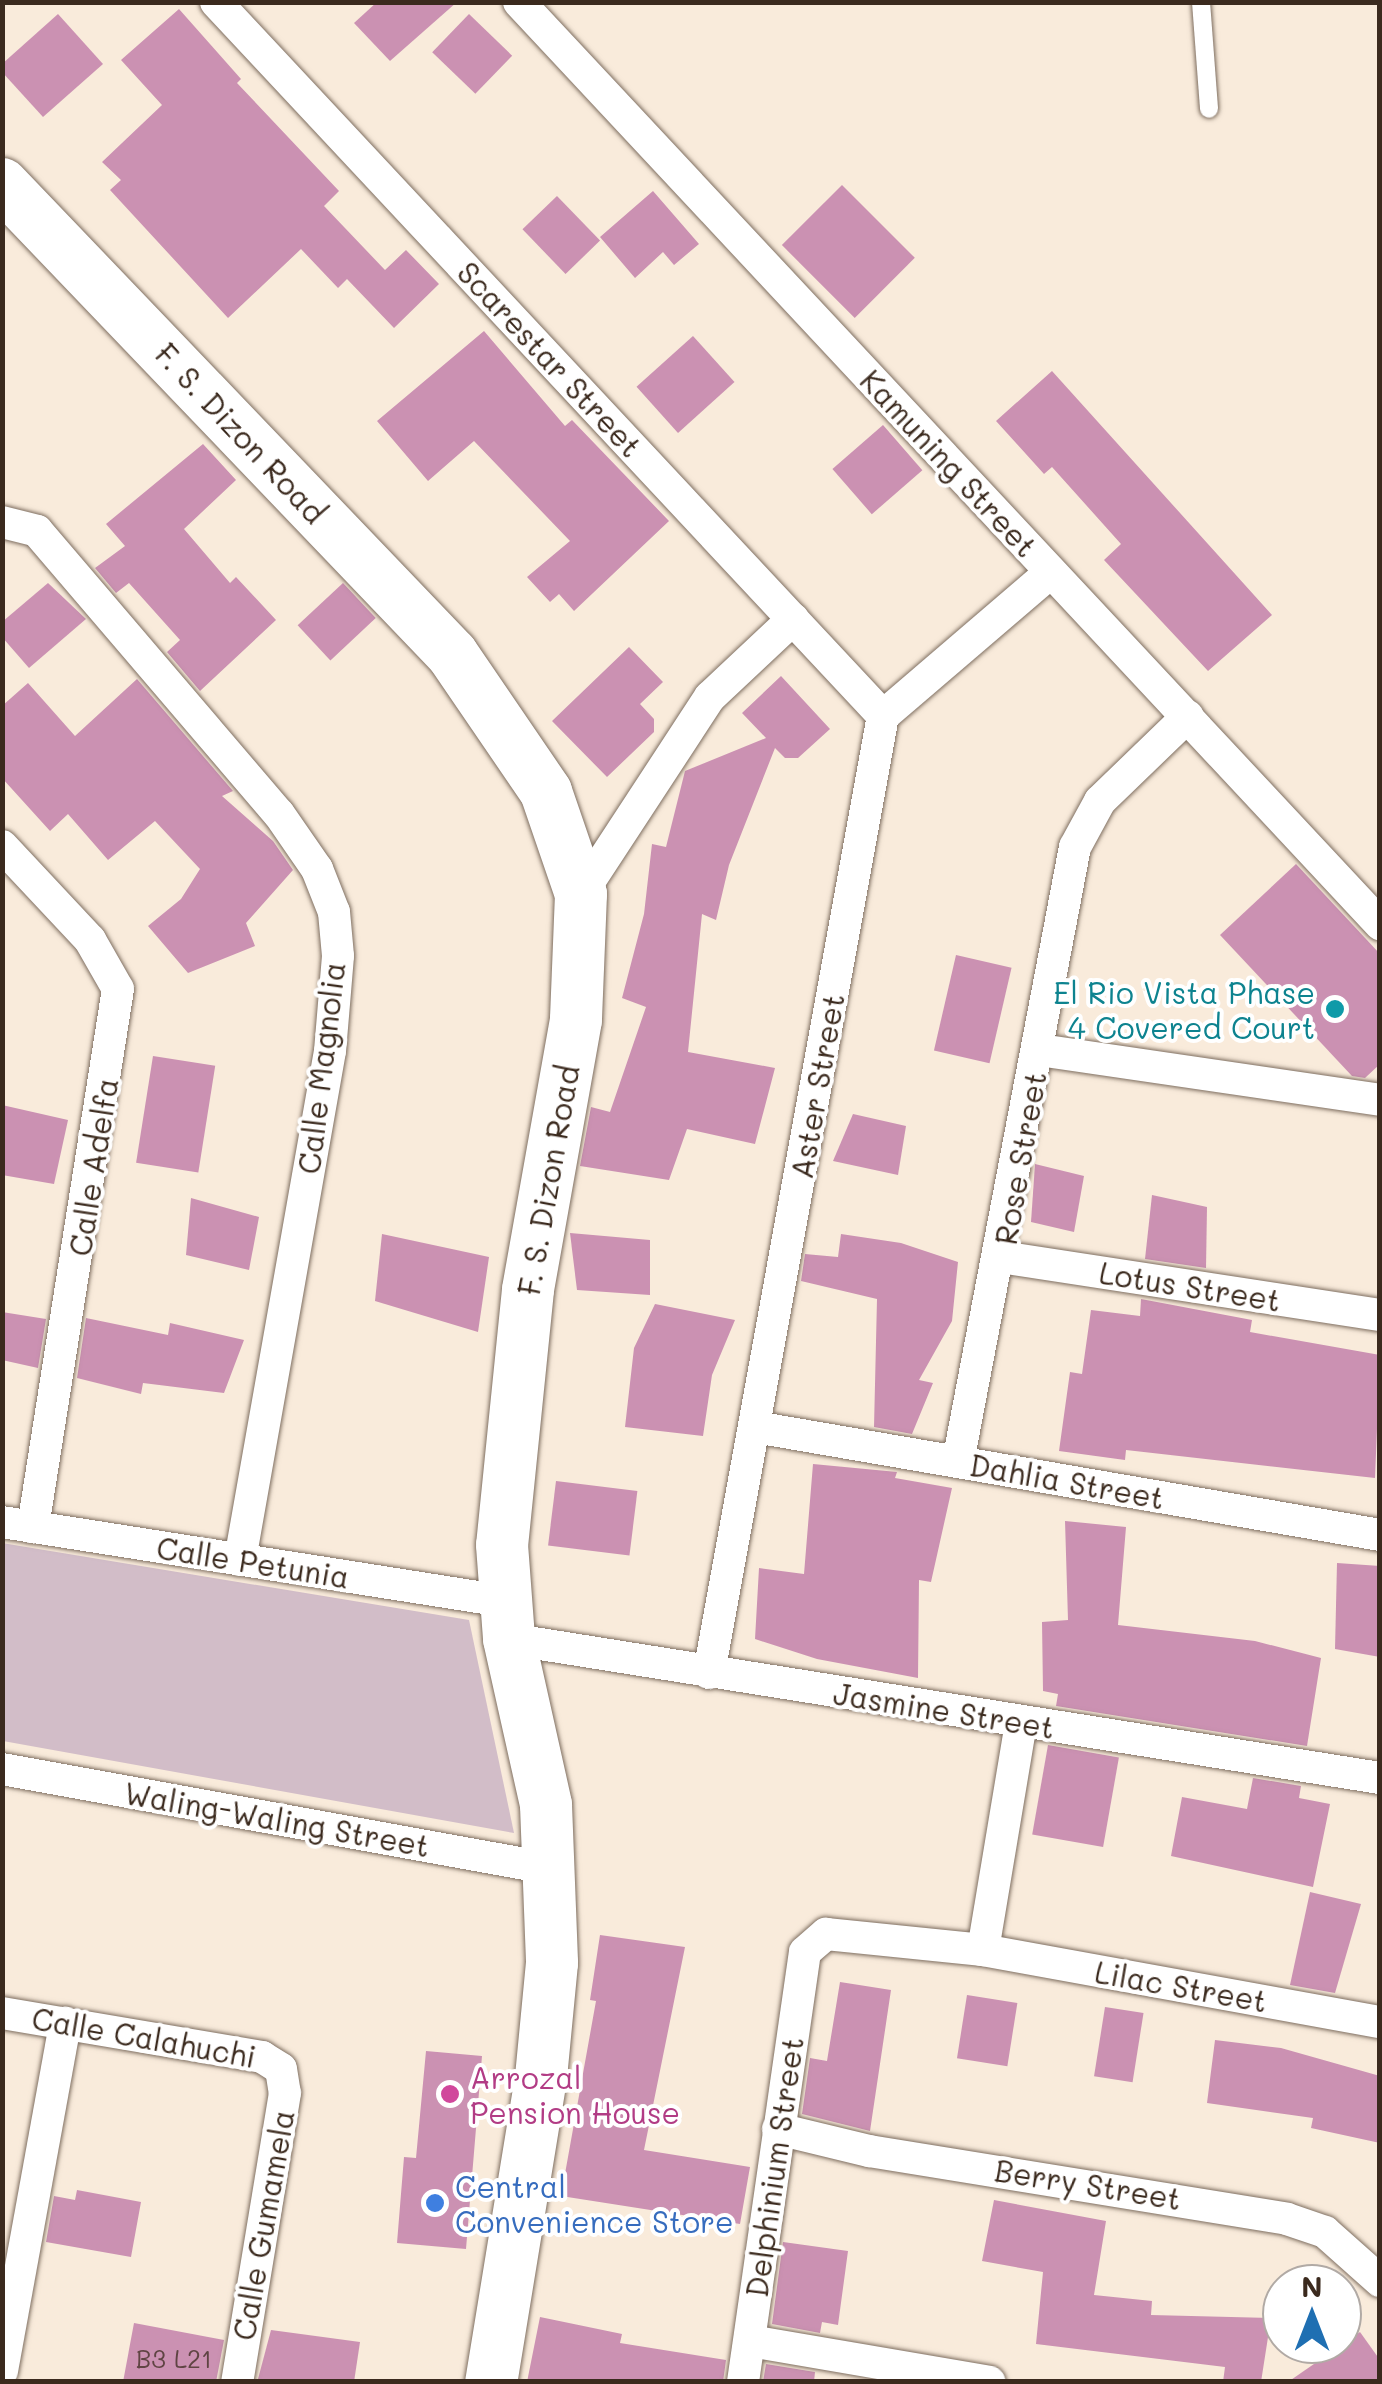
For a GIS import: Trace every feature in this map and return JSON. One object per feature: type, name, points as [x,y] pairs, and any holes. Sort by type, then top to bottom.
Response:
[{"type":"main road","name":"F. S. Dizon Road","points":[[2,184],[452,654],[546,792],[581,894],[576,1020],[528,1290],[507,1468],[506,1620],[546,1805],[552,1869],[552,1963],[541,2078],[491,2382]]},
{"type":"street","name":"Scarestar Street","points":[[216,2],[884,716]]},
{"type":"street","name":"Kamuning Street","points":[[518,2],[1380,924]]},
{"type":"street","name":"Calle Magnolia","points":[[2,522],[37,531],[279,814],[317,870],[334,912],[338,956],[330,1050],[240,1560]]},
{"type":"street","points":[[884,716],[1052,572]]},
{"type":"street","points":[[581,894],[710,697],[792,619]]},
{"type":"street","name":"Aster Street","points":[[709,1673],[884,716]]},
{"type":"street","name":"Rose Street","points":[[958,1462],[1002,1257],[1084,823],[1188,716]]},
{"type":"street","name":"Calle Adelfa","points":[[2,846],[90,940],[118,989],[18,1525]]},
{"type":"street","points":[[1039,1050],[1380,1100]]},
{"type":"street","name":"Lotus Street","points":[[1002,1257],[1380,1315]]},
{"type":"street","name":"Dahlia Street","points":[[756,1427],[1380,1535]]},
{"type":"street","name":"Calle Petunia","points":[[18,1525],[240,1560],[506,1620]]},
{"type":"street","name":"Jasmine Street","points":[[506,1620],[709,1673],[1380,1778]]},
{"type":"street","points":[[983,1950],[1022,1722]]},
{"type":"street","name":"Waling-Waling Street","points":[[2,1769],[552,1869]]},
{"type":"street","name":"Lilac Street","points":[[805,1952],[826,1934],[983,1950],[1380,2022]]},
{"type":"street","name":"Delphinium Street","points":[[743,2382],[805,1952]]},
{"type":"street","name":"Calle Calahuchi","points":[[2,2013],[262,2057],[282,2069]]},
{"type":"street","points":[[2,2371],[66,2023]]},
{"type":"street","name":"Calle Gumamela","points":[[237,2382],[285,2094],[282,2069]]},
{"type":"street","name":"Berry Street","points":[[778,2129],[869,2152],[1287,2219],[1324,2232],[1380,2280]]},
{"type":"street","points":[[750,2341],[990,2382]]},
{"type":"lane","points":[[1201,2],[1210,108]]},
{"type":"shaded area","points":[[2,1543],[469,1620],[514,1833],[3,1741]]},
{"type":"building","points":[[377,2],[457,2],[390,61],[354,23]]},
{"type":"building","points":[[179,9],[241,79],[237,83],[339,191],[324,206],[385,270],[406,250],[439,284],[394,328],[347,279],[338,288],[301,249],[228,318],[110,190],[121,180],[102,162],[162,105],[121,60]]},
{"type":"building","points":[[58,14],[103,64],[43,117],[2,72],[2,64]]},
{"type":"building","points":[[469,14],[512,56],[475,94],[432,52]]},
{"type":"building","points":[[842,185],[915,258],[855,318],[782,245]]},
{"type":"building","points":[[653,191],[699,244],[674,265],[663,252],[635,278],[600,237]]},
{"type":"building","points":[[557,196],[600,241],[566,274],[522,229]]},
{"type":"building","points":[[484,331],[565,426],[572,420],[669,521],[574,611],[559,594],[550,602],[527,577],[570,541],[474,441],[428,481],[377,421]]},
{"type":"building","points":[[693,336],[734,382],[678,433],[637,387]]},
{"type":"building","points":[[1052,371],[1272,615],[1208,671],[1104,560],[1121,544],[1052,467],[1044,474],[996,421]]},
{"type":"building","points":[[883,425],[922,470],[872,514],[832,469]]},
{"type":"building","points":[[203,444],[236,480],[184,529],[230,583],[236,577],[276,620],[200,691],[167,652],[180,640],[129,583],[116,593],[95,568],[125,546],[106,524]]},
{"type":"building","points":[[48,583],[86,619],[29,668],[2,637],[2,622]]},
{"type":"building","points":[[343,583],[376,618],[330,660],[298,625]]},
{"type":"building","points":[[629,647],[663,682],[640,704],[654,719],[654,732],[607,777],[552,721]]},
{"type":"building","points":[[781,676],[830,729],[798,758],[785,758],[775,748],[729,865],[716,920],[702,914],[688,1052],[775,1068],[755,1144],[687,1129],[669,1180],[580,1166],[591,1107],[610,1112],[646,1007],[622,998],[644,914],[652,844],[666,847],[685,771],[766,738],[742,713]]},
{"type":"building","points":[[137,679],[233,791],[222,796],[273,841],[293,870],[246,923],[255,946],[188,973],[148,926],[181,899],[200,869],[155,821],[108,860],[68,814],[50,831],[2,778],[2,706],[28,683],[75,736]]},
{"type":"building","name":"El Rio Vista Phase 4 Covered Court","points":[[1296,864],[1380,954],[1380,1064],[1365,1078],[1352,1076],[1220,935]]},
{"type":"building","points":[[956,955],[1012,968],[989,1063],[934,1050]]},
{"type":"building","points":[[153,1056],[215,1066],[198,1173],[136,1163]]},
{"type":"building","points":[[2,1105],[68,1120],[54,1184],[2,1175]]},
{"type":"building","points":[[853,1114],[906,1126],[898,1175],[833,1161]]},
{"type":"building","points":[[1035,1164],[1084,1176],[1074,1232],[1031,1222]]},
{"type":"building","points":[[1152,1195],[1207,1207],[1206,1268],[1145,1259]]},
{"type":"building","points":[[191,1198],[259,1217],[249,1270],[186,1255]]},
{"type":"building","points":[[570,1233],[650,1240],[650,1295],[577,1290]]},
{"type":"building","points":[[382,1234],[489,1257],[478,1332],[375,1301]]},
{"type":"building","points":[[841,1234],[901,1243],[958,1262],[952,1321],[919,1380],[933,1383],[912,1434],[874,1427],[877,1299],[801,1281],[805,1254],[838,1257]]},
{"type":"building","points":[[1141,1299],[1252,1320],[1250,1332],[1380,1355],[1375,1478],[1126,1450],[1125,1460],[1059,1451],[1070,1372],[1082,1374],[1091,1310],[1140,1316]]},
{"type":"building","points":[[655,1304],[735,1320],[712,1375],[703,1436],[625,1427],[634,1348]]},
{"type":"building","points":[[2,1312],[46,1319],[38,1368],[2,1360]]},
{"type":"building","points":[[86,1318],[168,1335],[170,1323],[244,1340],[224,1393],[143,1383],[141,1394],[77,1378]]},
{"type":"building","points":[[813,1464],[897,1472],[895,1478],[952,1488],[931,1582],[919,1580],[918,1678],[817,1659],[755,1639],[759,1568],[804,1574]]},
{"type":"building","points":[[556,1481],[637,1491],[629,1556],[548,1546]]},
{"type":"building","points":[[1065,1521],[1126,1527],[1118,1625],[1255,1641],[1321,1658],[1307,1746],[1056,1706],[1058,1694],[1043,1691],[1042,1622],[1068,1620]]},
{"type":"building","points":[[1337,1563],[1380,1566],[1380,1657],[1335,1649]]},
{"type":"building","points":[[1048,1745],[1119,1758],[1103,1847],[1032,1835]]},
{"type":"building","points":[[1253,1778],[1301,1786],[1299,1798],[1330,1804],[1313,1887],[1171,1856],[1182,1797],[1247,1809]]},
{"type":"building","points":[[1310,1892],[1361,1904],[1335,1993],[1290,1985]]},
{"type":"building","points":[[600,1935],[685,1947],[644,2150],[750,2167],[740,2224],[561,2196],[596,2001],[590,2000]]},
{"type":"building","points":[[840,1982],[891,1990],[870,2131],[802,2114],[810,2058],[827,2061]]},
{"type":"building","points":[[967,1995],[1017,2003],[1007,2066],[957,2058]]},
{"type":"building","points":[[1105,2007],[1144,2013],[1133,2082],[1094,2076]]},
{"type":"building","points":[[1215,2040],[1281,2048],[1380,2076],[1380,2143],[1311,2128],[1313,2118],[1207,2103]]},
{"type":"building","points":[[426,2051],[482,2056],[466,2249],[397,2243],[404,2157],[416,2158]]},
{"type":"building","points":[[77,2190],[141,2202],[131,2257],[46,2242],[54,2196],[75,2200]]},
{"type":"building","points":[[994,2200],[1106,2221],[1094,2295],[1152,2301],[1151,2315],[1262,2318],[1261,2382],[1223,2382],[1225,2367],[1036,2344],[1043,2272],[982,2261]]},
{"type":"building","points":[[783,2242],[848,2251],[838,2325],[822,2322],[820,2333],[772,2324]]},
{"type":"building","points":[[540,2317],[622,2334],[620,2343],[726,2360],[723,2382],[527,2382]]},
{"type":"building","points":[[134,2323],[224,2340],[216,2382],[123,2382]]},
{"type":"building","points":[[271,2330],[360,2342],[354,2382],[258,2379]]},
{"type":"building","points":[[1362,2335],[1380,2360],[1380,2382],[1288,2382],[1314,2364],[1362,2364]]},
{"type":"building","points":[[766,2364],[815,2372],[814,2382],[763,2382]]},
{"type":"place","name":"El Rio Vista Phase 4 Covered Court","points":[[1335,1009]]},
{"type":"place","name":"Arrozal Pension House","points":[[450,2094]]},
{"type":"place","name":"Central Convenience Store","points":[[435,2203]]}]
